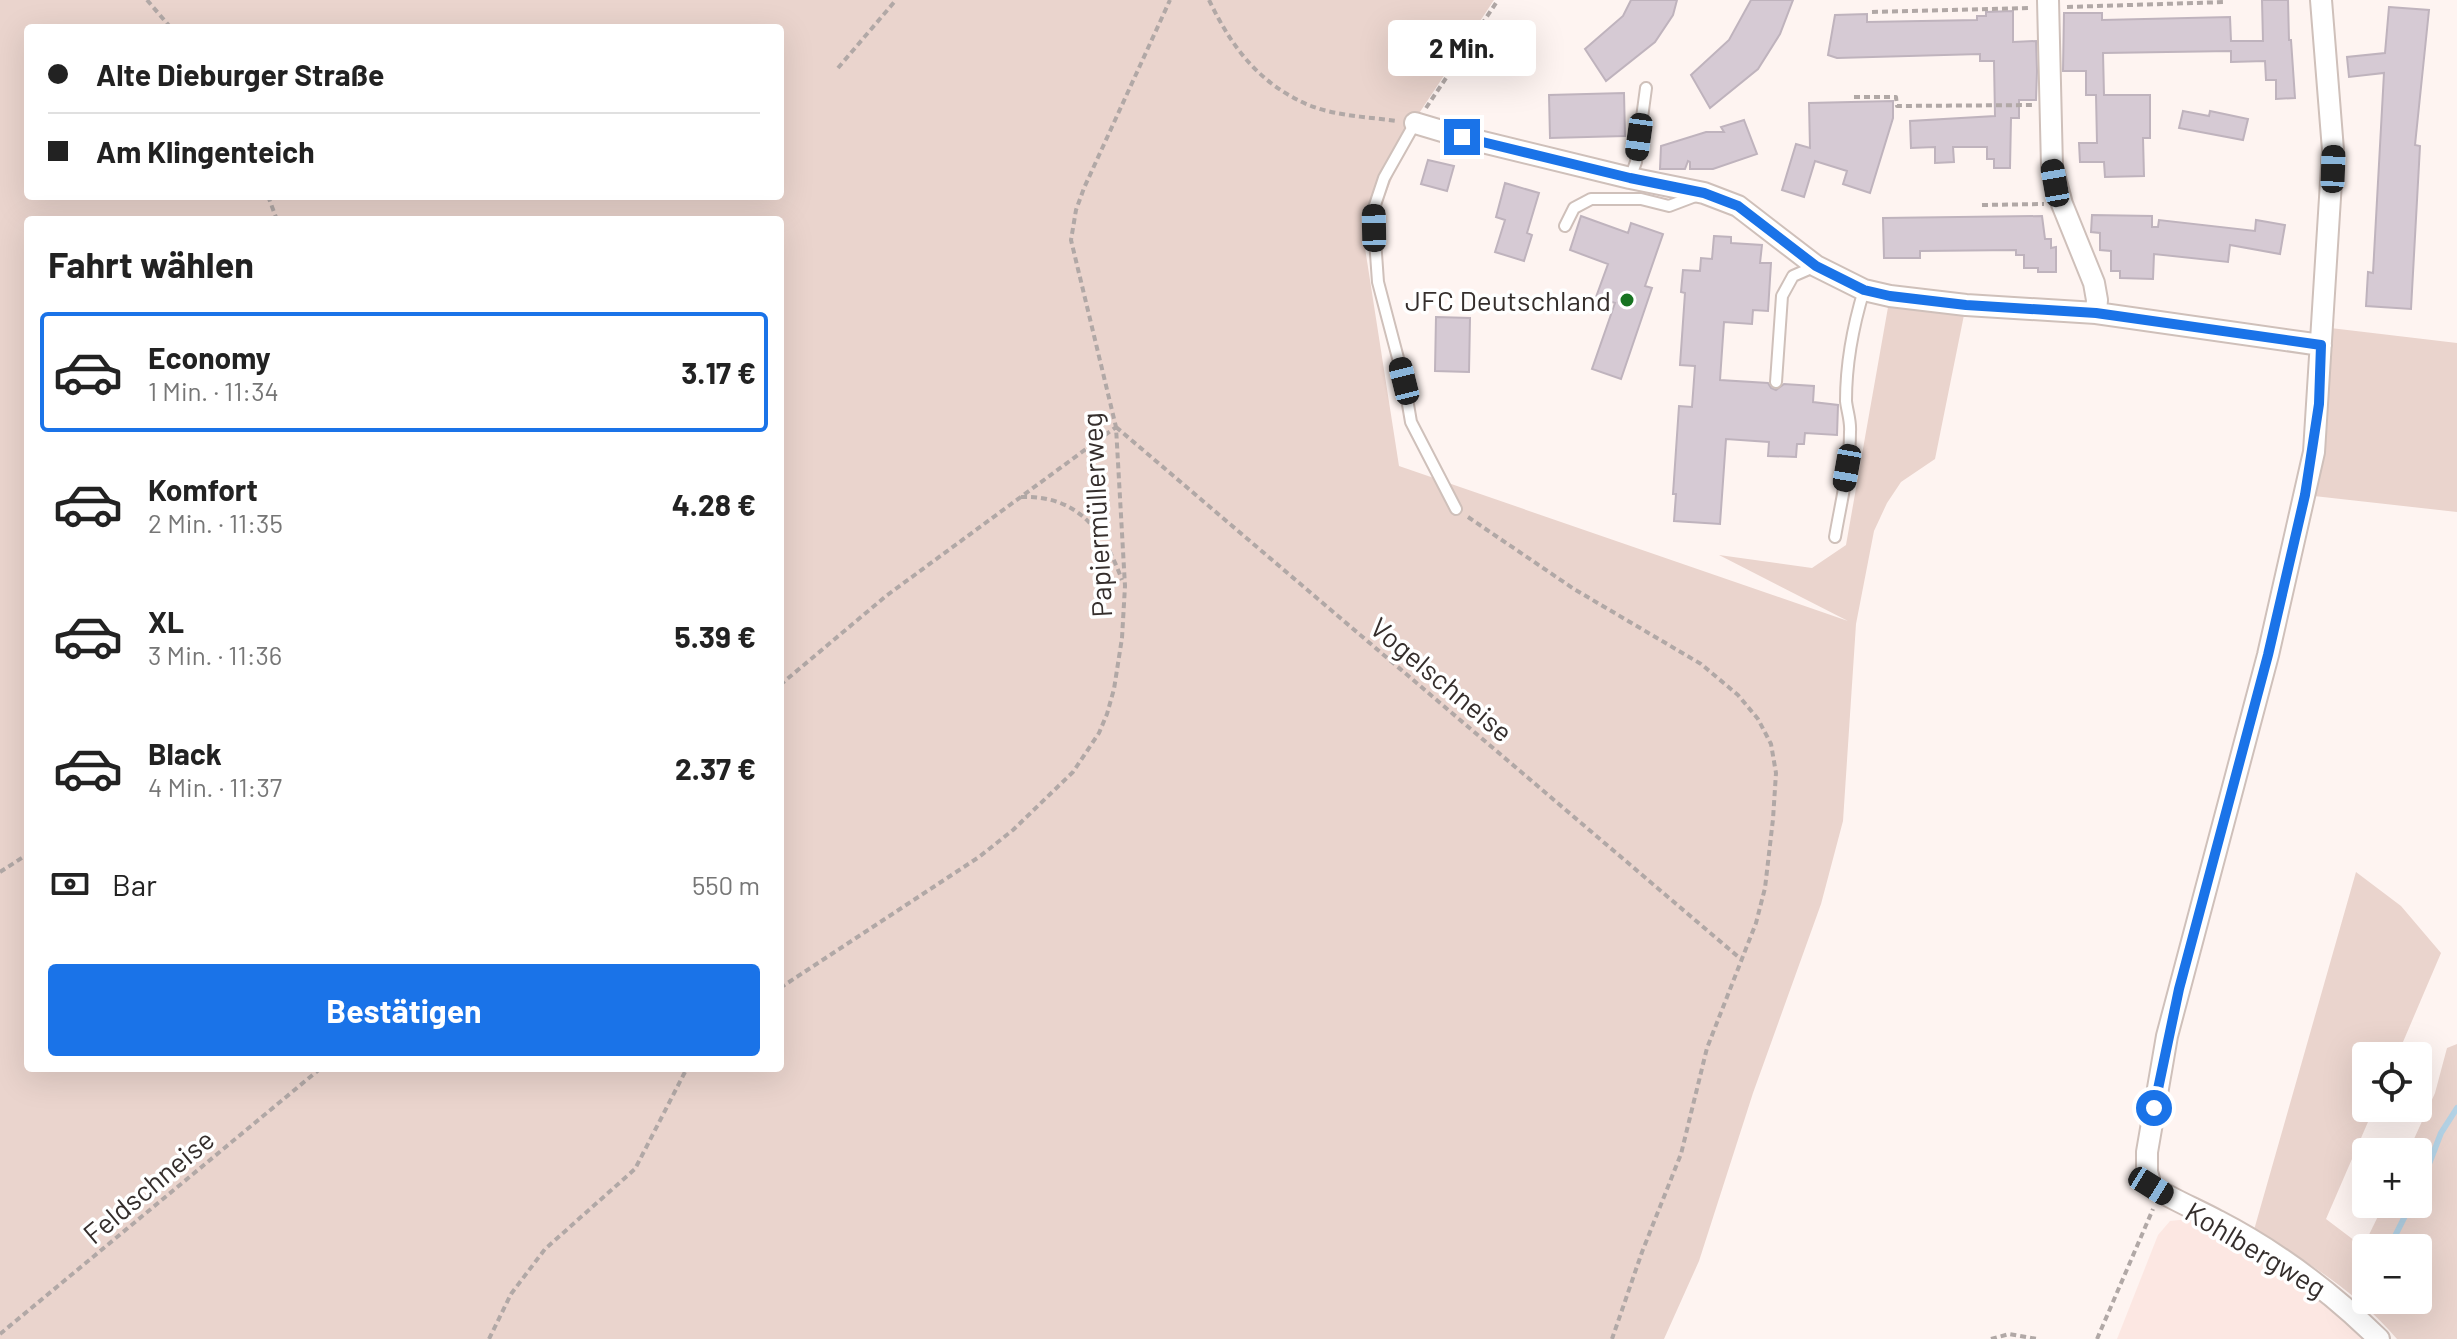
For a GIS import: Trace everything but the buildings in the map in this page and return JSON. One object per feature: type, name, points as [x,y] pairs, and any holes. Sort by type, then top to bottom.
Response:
[{"type":"street","points":[[2048,0],[2052,167],[2062,204],[2094,283],[2096,313]]},
{"type":"street","points":[[2166,1195],[2151,1186],[2147,1172],[2157,1089],[2179,989],[2268,655],[2305,495],[2319,404],[2333,150],[2321,0]]},
{"type":"street","points":[[1415,123],[1630,178],[1704,193],[1738,206],[1816,266],[1864,290],[1966,305],[2096,313],[2321,345]]},
{"type":"street","name":"Kohlbergweg","points":[[2166,1195],[2219,1221],[2290,1265],[2342,1303],[2379,1339]]},
{"type":"lane","points":[[1630,178],[1636,162],[1646,88]]},
{"type":"lane","points":[[1415,123],[1384,178],[1373,211],[1378,282],[1404,381],[1411,422],[1456,509]]},
{"type":"lane","points":[[1565,226],[1574,208],[1591,199],[1641,199],[1669,206],[1704,193]]},
{"type":"lane","points":[[1776,382],[1782,296],[1793,276],[1816,266]]},
{"type":"lane","points":[[1835,537],[1850,442],[1846,403],[1850,349],[1864,290]]},
{"type":"path","points":[[147,0],[168,24]]},
{"type":"path","points":[[838,68],[896,0]]},
{"type":"path","name":"Papiermüllerweg","points":[[784,985],[979,857],[1013,830],[1073,772],[1099,733],[1114,689],[1122,638],[1125,586],[1116,427],[1071,240],[1076,210],[1084,188],[1170,0]]},
{"type":"path","points":[[1209,0],[1225,33],[1248,64],[1279,88],[1312,106],[1415,123],[1498,0]]},
{"type":"path","points":[[1854,97],[1896,97],[1897,106],[2052,105]]},
{"type":"path","points":[[1982,205],[2062,204]]},
{"type":"path","points":[[784,682],[886,596],[1116,427]]},
{"type":"path","name":"Vogelschneise","points":[[1116,427],[1742,960]]},
{"type":"path","points":[[1020,497],[1045,496],[1092,522],[1111,550],[1125,586]]},
{"type":"path","points":[[1456,509],[1574,589],[1701,664],[1738,695],[1758,719],[1771,744],[1776,773],[1765,888],[1742,960],[1707,1048],[1681,1154],[1637,1265],[1614,1337],[1624,1339]]},
{"type":"path","points":[[0,872],[24,857]]},
{"type":"path","name":"Feldschneise","points":[[0,1334],[316,1072]]},
{"type":"path","points":[[489,1339],[511,1294],[545,1249],[635,1169],[685,1072]]},
{"type":"path","points":[[2097,1339],[2135,1246],[2154,1208],[2166,1195]]},
{"type":"path","points":[[1991,1339],[2009,1334],[2037,1339]]},
{"type":"shaded area","points":[[0,0],[1494,0],[1414,121],[1365,248],[1399,466],[1848,621],[1719,555],[1812,568],[1846,545],[1890,296],[1966,305],[1935,459],[1901,482],[1874,531],[1856,624],[1843,821],[1821,904],[1753,1093],[1699,1261],[1664,1339],[0,1339]]},
{"type":"shaded area","points":[[2322,327],[2457,343],[2457,512],[2305,495]]},
{"type":"shaded area","points":[[2356,872],[2401,906],[2441,953],[2403,1042],[2352,1042],[2352,1122],[2368,1122],[2361,1138],[2352,1138],[2352,1159],[2326,1219],[2352,1239],[2352,1295],[2254,1230]]},
{"type":"shaded area","points":[[2457,1044],[2457,1339],[2397,1339],[2374,1314],[2432,1314],[2432,1234],[2369,1234],[2377,1218],[2432,1218],[2432,1138],[2414,1138],[2422,1122],[2432,1122],[2432,1100],[2447,1048]]},
{"type":"shaded area","points":[[2189,1219],[2254,1254],[2330,1302],[2364,1339],[2117,1339],[2158,1235],[2170,1221]]},
{"type":"waterway","points":[[2432,1156],[2441,1133],[2457,1108]]},
{"type":"waterway","points":[[2396,1234],[2404,1218]]},
{"type":"place","name":"JFC Deutschland","points":[[1627,300]]},
{"type":"route","points":[[1462,137],[1704,193],[1738,206],[1816,266],[1864,290],[1966,305],[2096,313],[2321,345],[2314,452],[2305,495],[2268,655],[2167,1036],[2154,1108]]}]
